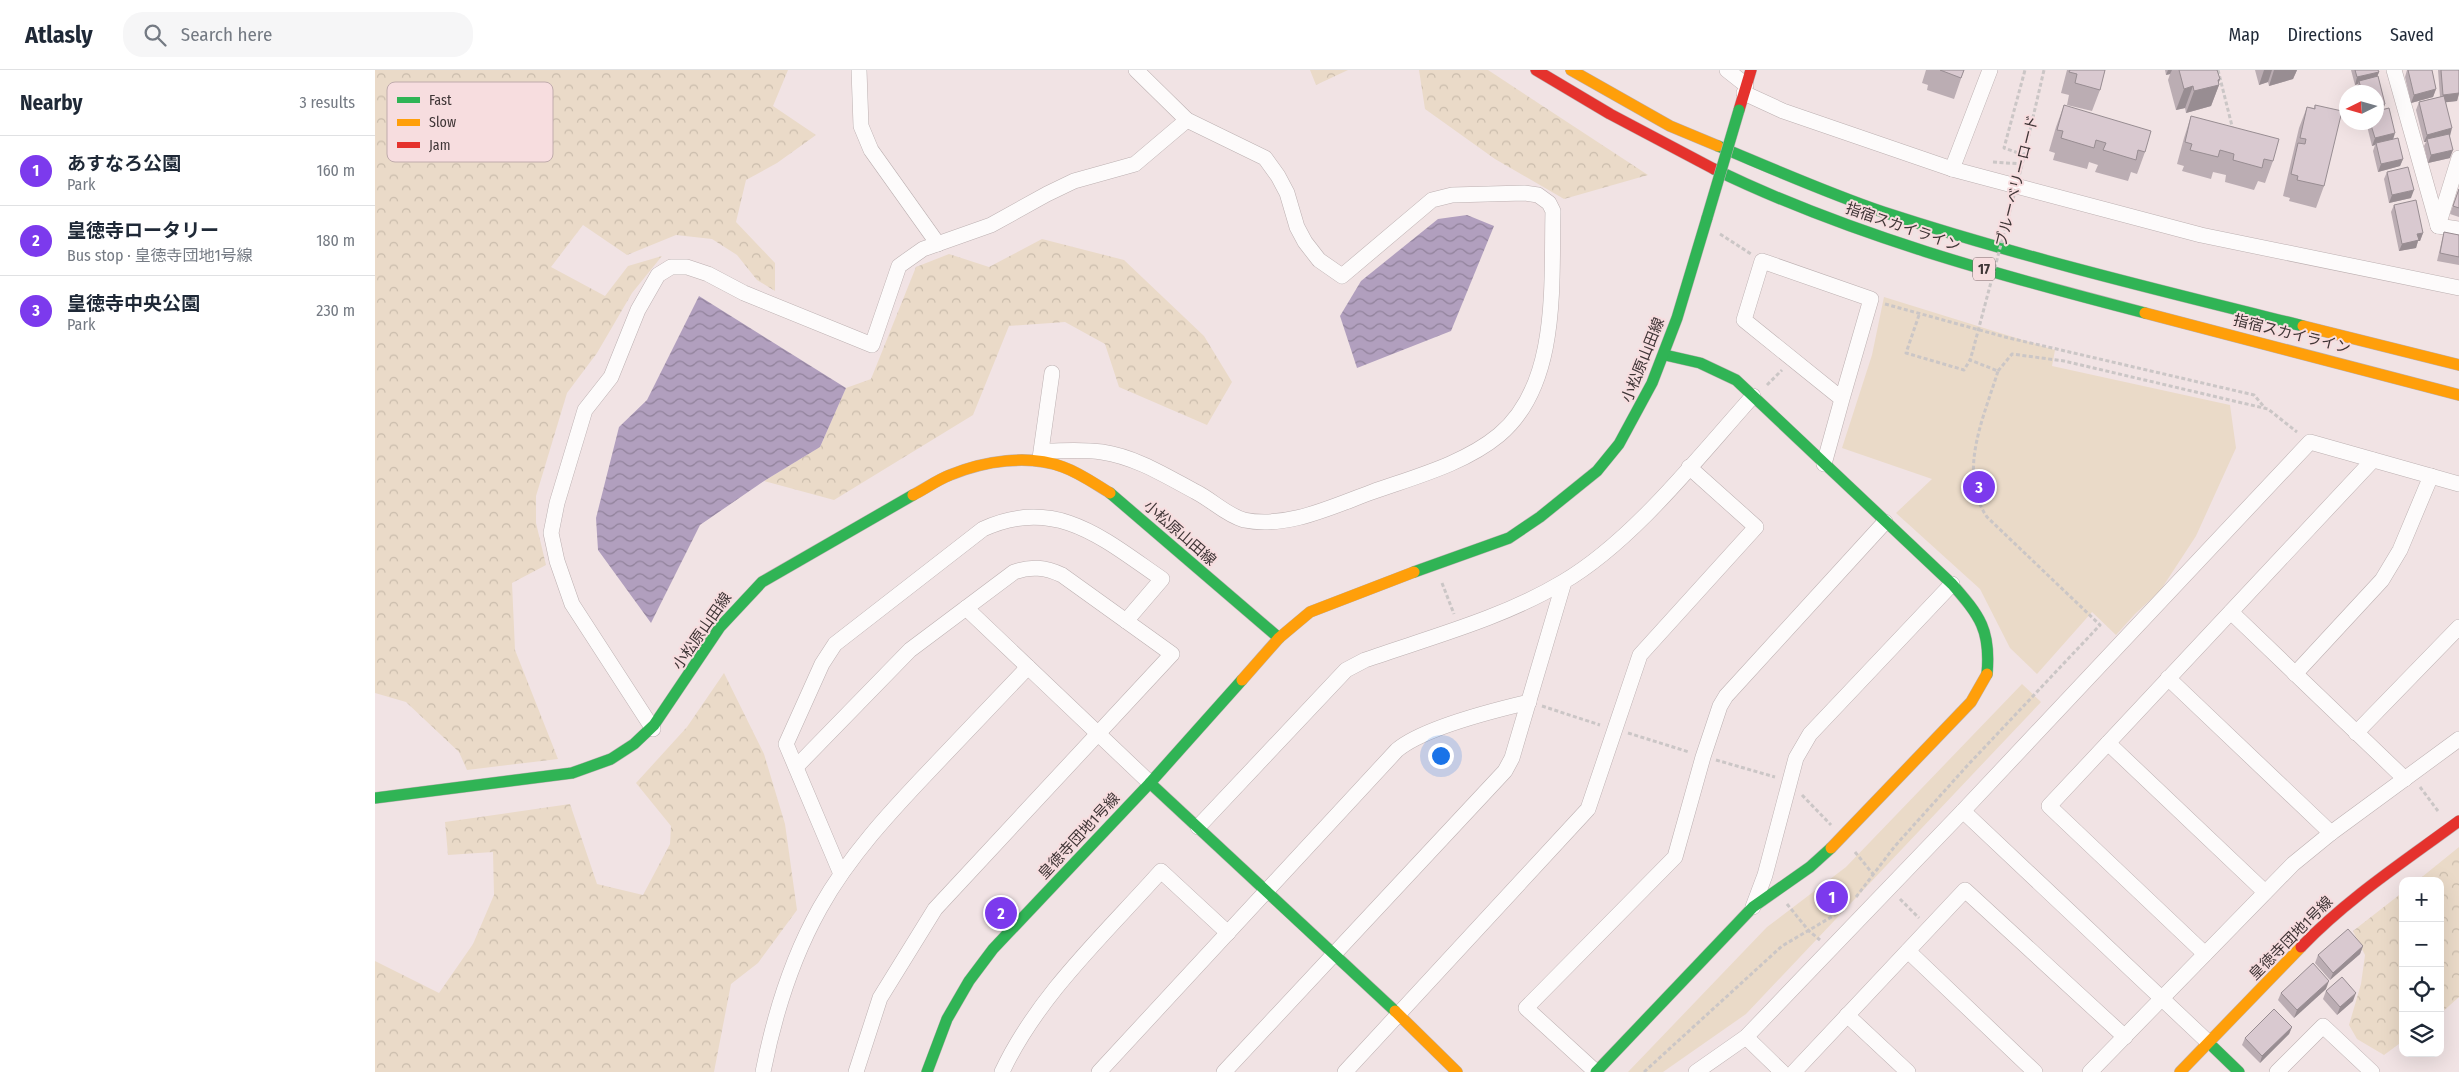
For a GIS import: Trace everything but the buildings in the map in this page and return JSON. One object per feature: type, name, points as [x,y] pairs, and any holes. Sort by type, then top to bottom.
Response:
[{"type":"street","points":[[859,70],[861,126],[871,150],[938,244]]},
{"type":"street","points":[[1052,373],[1040,456],[1102,452],[1136,460],[1199,494],[1228,513],[1244,520],[1287,520],[1361,496],[1471,454],[1499,435],[1521,409],[1540,372],[1546,348],[1550,294],[1553,211],[1549,203],[1538,195],[1524,193],[1452,195],[1433,200],[1342,276],[1319,260],[1305,242],[1283,184],[1265,158],[1187,120],[1135,70]]},
{"type":"street","name":"指宿スカイライン","points":[[1536,70],[1602,112],[1668,148],[1843,224],[1949,259],[2459,395]]},
{"type":"street","name":"指宿スカイライン","points":[[1571,70],[1670,126],[1789,176],[1881,211],[1972,240],[2125,281],[2459,365]]},
{"type":"street","points":[[1727,70],[1747,82],[1783,111],[1952,169],[2201,235],[2459,288]]},
{"type":"street","points":[[1952,169],[1990,70]]},
{"type":"street","points":[[2394,70],[2438,226]]},
{"type":"street","name":"小松原山田線","points":[[375,798],[572,773],[594,768],[632,747],[653,728],[722,624],[744,597],[762,582],[949,475],[981,464],[1040,456],[1113,495],[1279,638],[1310,612],[1335,601],[1509,538],[1525,528],[1596,473],[1633,421],[1651,389],[1665,354],[1747,82]]},
{"type":"street","points":[[653,728],[573,604],[557,561],[551,533],[557,503],[585,410],[611,377],[638,310],[658,275],[671,268],[687,266],[708,274],[744,293],[872,345],[899,266],[923,249],[991,225],[1074,181],[1135,164],[1187,120]]},
{"type":"street","points":[[2438,226],[2459,158]]},
{"type":"street","points":[[2438,226],[2459,229]]},
{"type":"street","points":[[1824,464],[1871,299],[1763,261],[1744,320],[1842,398]]},
{"type":"street","points":[[1665,354],[1700,363],[1719,371],[1757,393],[1824,464],[1952,584],[1976,611],[1986,633],[1987,672],[1980,689],[1971,702],[1843,838],[1810,867],[1753,906],[1596,1072],[1526,1008],[1675,856],[1703,757],[1720,706],[1726,696],[1885,522]]},
{"type":"street","points":[[1198,827],[1346,670],[1365,660],[1459,627],[1527,600],[1564,582],[1603,554],[1639,520],[1757,393]]},
{"type":"street","points":[[1696,1072],[1746,1038],[1963,811],[2310,442],[2459,484]]},
{"type":"street","points":[[2205,954],[2049,806],[2373,460]]},
{"type":"street","points":[[1345,1072],[1588,809],[1640,655],[1756,527],[1689,467]]},
{"type":"street","points":[[2295,674],[2382,580],[2400,550],[2431,476]]},
{"type":"street","points":[[841,874],[786,744],[822,664],[835,644],[983,530],[1007,519],[1037,517],[1070,521],[1093,531],[1162,580],[1125,621]]},
{"type":"street","points":[[796,767],[910,650],[1014,572],[1023,569],[1048,568],[1061,575],[1172,654],[935,909],[880,998],[856,1072]]},
{"type":"street","points":[[1224,1072],[1505,771],[1512,758],[1564,582]]},
{"type":"street","points":[[1753,906],[1767,866],[1796,758],[1810,734],[1952,584]]},
{"type":"street","points":[[966,608],[1399,1015],[1457,1072]]},
{"type":"street","points":[[2231,612],[2356,733],[2408,776]]},
{"type":"street","points":[[2356,733],[2459,626]]},
{"type":"street","name":"皇徳寺団地1号線","points":[[927,1072],[947,1019],[969,981],[993,949],[1150,783],[1279,638]]},
{"type":"street","points":[[763,1072],[777,1009],[819,908],[841,874],[892,810],[1028,667]]},
{"type":"street","points":[[2168,678],[2331,833]]},
{"type":"street","points":[[1099,1072],[1397,750],[1409,740],[1503,708],[1529,702]]},
{"type":"street","points":[[2090,1072],[2265,892],[2331,833],[2459,739]]},
{"type":"street","points":[[2108,743],[2265,892]]},
{"type":"street","points":[[1963,811],[2239,1072]]},
{"type":"street","name":"皇徳寺団地1号線","points":[[2181,1072],[2320,927],[2377,881],[2459,821]]},
{"type":"street","points":[[1002,1072],[1016,1042],[1055,990],[1161,871],[1228,933]]},
{"type":"street","points":[[1794,1072],[1965,890],[2125,1037]]},
{"type":"street","points":[[1908,951],[2035,1072]]},
{"type":"street","points":[[1847,1015],[1908,1072]]},
{"type":"street","points":[[2277,1072],[2323,1026],[2371,1072]]},
{"type":"street","points":[[1746,1038],[1782,1072]]},
{"type":"path","points":[[2024,155],[2004,148],[2025,70]]},
{"type":"path","name":"ブルーベリーロード","points":[[1973,350],[2021,169],[2044,70]]},
{"type":"path","points":[[2218,70],[2235,138]]},
{"type":"path","points":[[1987,162],[2022,164]]},
{"type":"path","points":[[1720,233],[1763,261]]},
{"type":"path","points":[[1871,299],[1919,315],[2254,395],[2265,408],[2310,442]]},
{"type":"path","points":[[1919,315],[1906,354],[1964,370],[1970,360]]},
{"type":"path","points":[[1997,371],[2013,354],[2064,361],[2265,408]]},
{"type":"path","points":[[1757,393],[1792,360]]},
{"type":"path","points":[[1442,583],[1459,627]]},
{"type":"path","points":[[2408,776],[2438,811]]},
{"type":"path","points":[[1889,889],[1930,928]]},
{"type":"path","points":[[1782,898],[1809,931],[1831,949]]},
{"type":"green space","points":[[375,70],[788,70],[773,106],[816,135],[777,163],[746,180],[736,222],[775,263],[775,291],[757,280],[737,255],[712,239],[676,235],[627,255],[583,225],[551,267],[605,296],[628,266],[662,256],[632,293],[597,353],[567,393],[536,496],[536,523],[546,565],[512,583],[515,650],[558,759],[467,770],[459,752],[406,702],[375,693]]},
{"type":"green space","points":[[1310,70],[1348,70],[1316,85]]},
{"type":"green space","points":[[1419,70],[1488,70],[1648,175],[1564,199],[1495,159],[1425,109]]},
{"type":"green space","points":[[1042,239],[1124,260],[1204,336],[1232,382],[1207,425],[1119,387],[1105,344],[1065,322],[1009,326],[973,415],[834,500],[764,481],[820,447],[846,388],[871,379],[916,267],[949,254],[989,267]]},
{"type":"green space","points":[[1884,297],[2055,350],[2052,366],[2230,405],[2236,448],[2196,536],[2160,591],[2116,635],[2092,612],[2037,674],[2010,648],[1980,589],[1896,513],[1932,479],[1842,448],[1872,355]]},
{"type":"green space","points":[[724,673],[764,754],[785,824],[797,910],[758,963],[731,984],[714,1072],[375,1072],[375,961],[439,993],[473,944],[494,895],[493,852],[448,855],[445,822],[570,804],[597,884],[643,895],[670,844],[671,826],[636,783],[687,727]]},
{"type":"green space","points":[[2022,684],[2041,702],[1746,1014],[1663,1072],[1628,1072],[1767,927],[1846,867]]},
{"type":"green space","points":[[2459,847],[2459,997],[2444,1010],[2444,877],[2422,877]]},
{"type":"green space","points":[[2399,895],[2399,1044],[2384,1055],[2357,1039],[2349,1025],[2361,984],[2365,955],[2353,931]]},
{"type":"water","points":[[1467,215],[1494,226],[1451,331],[1357,368],[1340,316],[1361,281],[1438,219]]},
{"type":"water","points":[[699,296],[846,388],[820,447],[764,481],[700,525],[651,623],[598,550],[596,518],[619,427],[647,400]]},
{"type":"traffic: fast","points":[[1707,218],[1739,110]]},
{"type":"traffic: fast","points":[[1718,146],[1800,181],[1883,212],[1987,244],[2092,273],[2303,326]]},
{"type":"traffic: fast","points":[[1714,169],[1766,193],[1871,234],[2035,284],[2145,313]]},
{"type":"traffic: fast","points":[[1414,572],[1509,538],[1540,517],[1597,471],[1619,444],[1652,383],[1677,318],[1707,218]]},
{"type":"traffic: fast","points":[[1665,355],[1700,363],[1736,380],[1952,584],[1970,605],[1981,624],[1987,646],[1987,674]]},
{"type":"traffic: fast","points":[[1110,493],[1279,638]]},
{"type":"traffic: fast","points":[[375,798],[572,773],[611,759],[634,744],[654,725],[720,627],[762,582],[913,495]]},
{"type":"traffic: fast","points":[[927,1072],[947,1019],[969,981],[993,949],[1150,783],[1242,680]]},
{"type":"traffic: fast","points":[[1150,783],[1395,1011]]},
{"type":"traffic: fast","points":[[1596,1072],[1753,907],[1810,867],[1831,848]]},
{"type":"traffic: fast","points":[[2209,1043],[2239,1072]]},
{"type":"traffic: slow","points":[[1571,70],[1670,126],[1718,146]]},
{"type":"traffic: slow","points":[[2145,313],[2459,395]]},
{"type":"traffic: slow","points":[[2303,326],[2459,365]]},
{"type":"traffic: slow","points":[[913,495],[940,479],[963,470],[991,463],[1021,460],[1049,463],[1069,469],[1110,493]]},
{"type":"traffic: slow","points":[[1242,680],[1279,638],[1310,612],[1414,572]]},
{"type":"traffic: slow","points":[[1831,848],[1971,702],[1987,674]]},
{"type":"traffic: slow","points":[[2180,1072],[2301,947]]},
{"type":"traffic: slow","points":[[1395,1011],[1457,1072]]},
{"type":"traffic: jam","points":[[1536,70],[1610,114],[1714,169]]},
{"type":"traffic: jam","points":[[1739,110],[1751,70]]},
{"type":"traffic: jam","points":[[2301,947],[2357,896],[2459,821]]},
{"type":"place","name":"皇徳寺中央公園","points":[[1979,487]]},
{"type":"place","name":"あすなろ公園","points":[[1832,897]]},
{"type":"place","name":"皇徳寺ロータリー","points":[[1001,913]]}]
